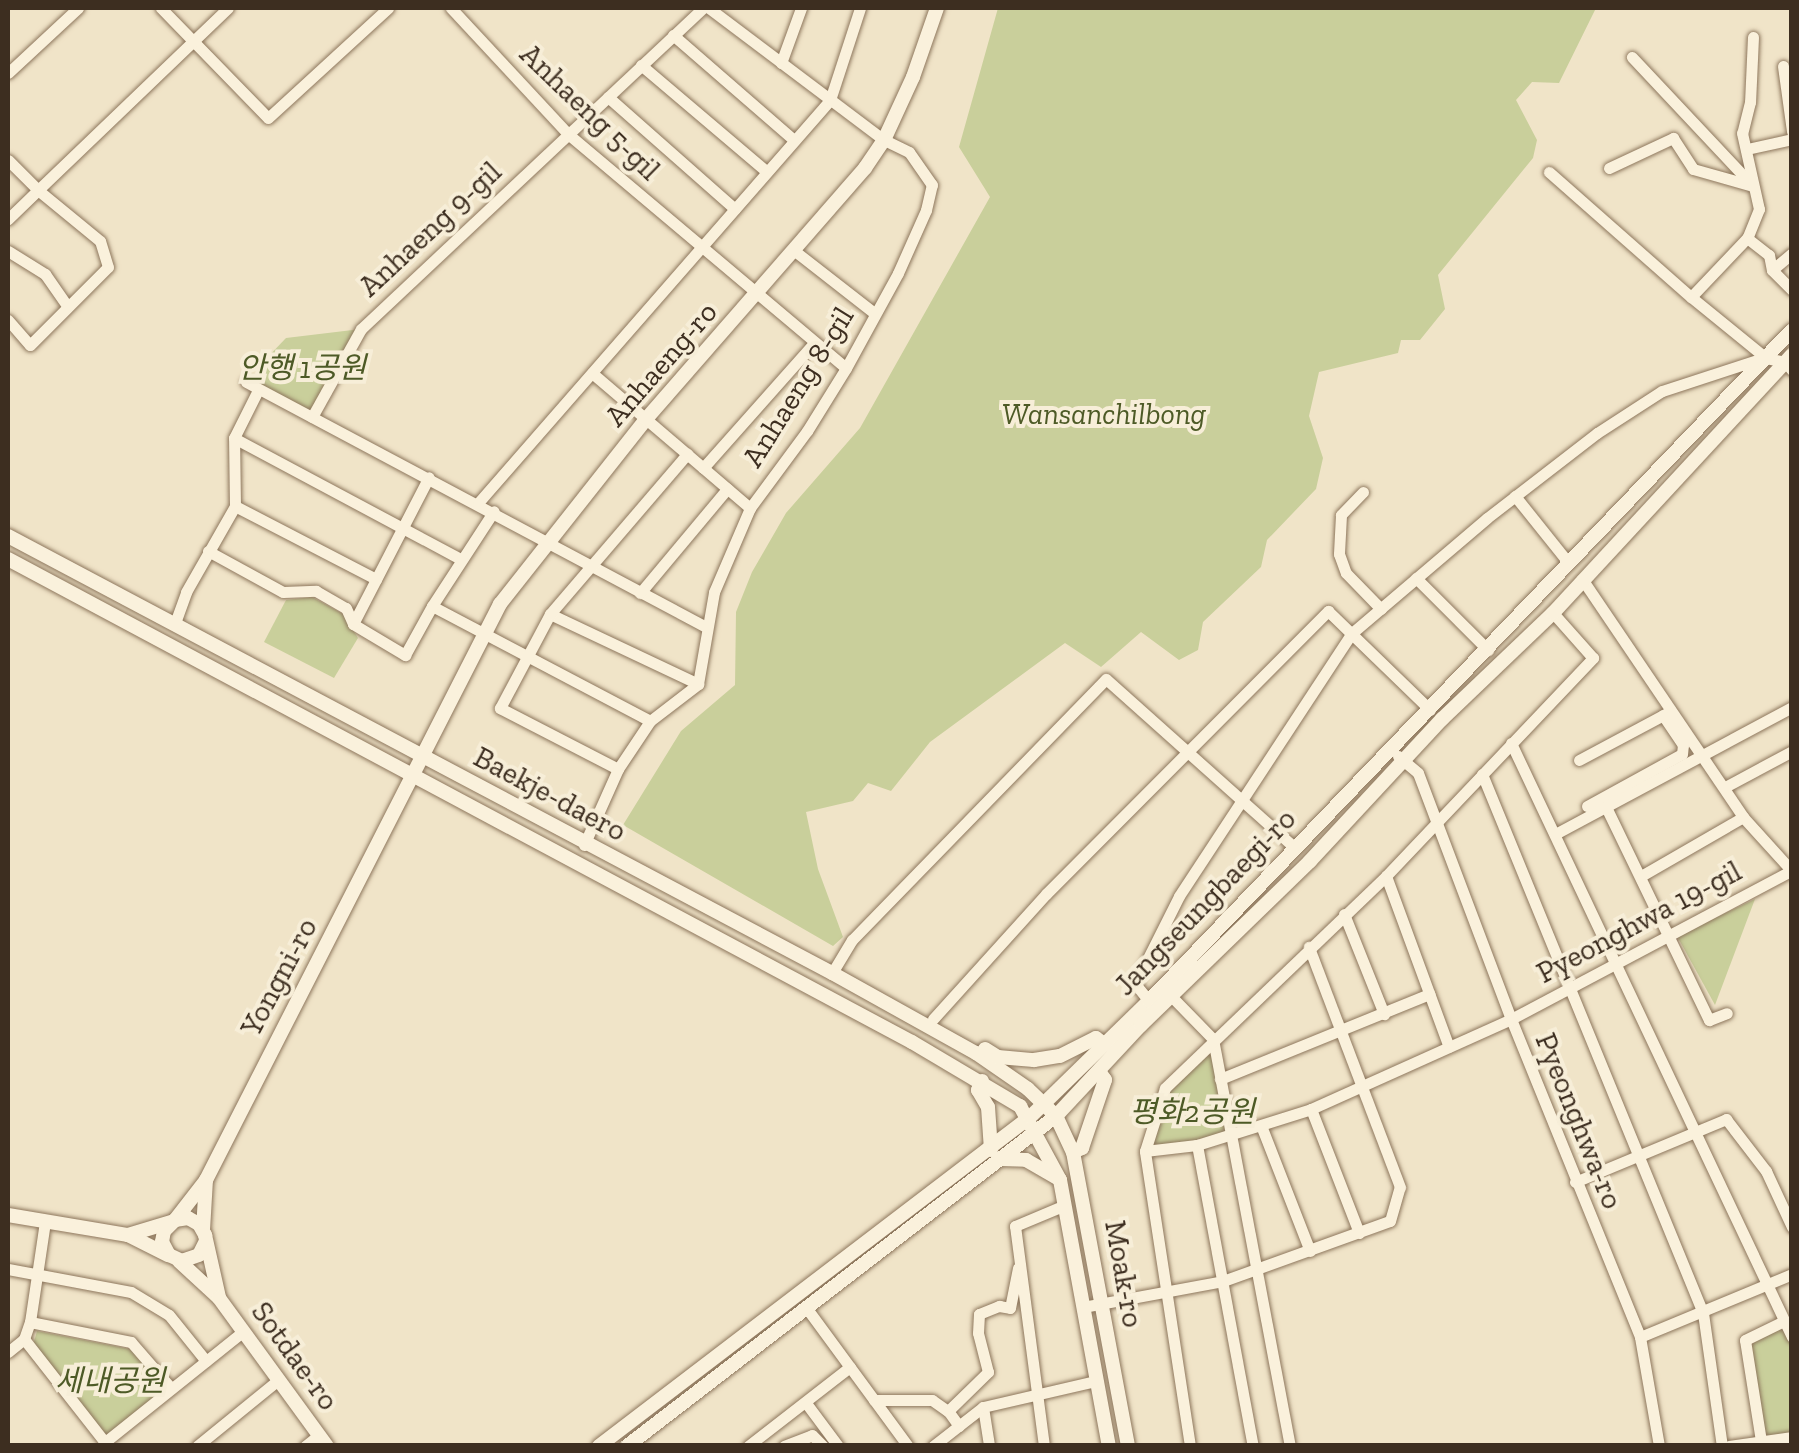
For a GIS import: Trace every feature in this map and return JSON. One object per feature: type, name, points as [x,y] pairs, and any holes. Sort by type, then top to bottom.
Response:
[{"type":"street","points":[[8,73],[78,8]]},
{"type":"street","points":[[161,8],[268,118],[388,8]]},
{"type":"street","points":[[8,219],[228,8]]},
{"type":"street","name":"Anhaeng 5-gil","points":[[450,8],[568,134],[846,368]]},
{"type":"street","points":[[706,8],[884,140]]},
{"type":"street","name":"Anhaeng 9-gil","points":[[312,418],[361,329],[706,8]]},
{"type":"street","points":[[781,63],[801,8]]},
{"type":"street","points":[[478,503],[830,100],[860,8]]},
{"type":"street","name":"Anhaeng-ro","points":[[424,756],[516,580],[551,542],[646,419],[796,252],[884,140],[937,8]]},
{"type":"street","points":[[673,35],[794,140]]},
{"type":"street","points":[[1690,296],[1747,238],[1759,209],[1742,133],[1750,102],[1754,37]]},
{"type":"street","points":[[1632,57],[1753,186]]},
{"type":"street","points":[[641,65],[767,172]]},
{"type":"street","points":[[1784,66],[1792,131]]},
{"type":"street","points":[[608,97],[735,209]]},
{"type":"street","points":[[1610,168],[1674,138],[1693,168],[1753,186]]},
{"type":"street","points":[[1747,149],[1792,139]]},
{"type":"street","name":"Anhaeng 8-gil","points":[[698,684],[714,592],[750,508],[807,432],[846,368],[898,272],[932,185],[909,152],[884,140]]},
{"type":"street","points":[[8,160],[100,241],[108,267],[30,345],[8,320]]},
{"type":"street","points":[[1549,172],[1766,358]]},
{"type":"street","points":[[1747,238],[1769,255],[1772,270],[1792,290]]},
{"type":"street","points":[[8,251],[45,274],[68,307]]},
{"type":"street","points":[[796,252],[874,313]]},
{"type":"street","points":[[1772,270],[1792,252]]},
{"type":"street","name":"Jangseungbaegi-ro","points":[[628,1446],[808,1310],[996,1154],[1149,1001],[1792,330]]},
{"type":"street","points":[[703,468],[813,344]]},
{"type":"street","points":[[1149,1001],[1135,984],[1179,896],[1352,633],[1515,496],[1597,432],[1662,391],[1766,358],[1789,362]]},
{"type":"street","name":"Jangseungbaegi-ro","points":[[600,1446],[996,1154],[1037,1132],[1056,1116],[1265,908],[1442,719],[1553,613],[1789,362]]},
{"type":"street","points":[[592,372],[750,508]]},
{"type":"street","points":[[246,382],[706,627]]},
{"type":"street","points":[[175,623],[208,551],[235,506],[234,438],[258,390]]},
{"type":"street","points":[[234,438],[461,558]]},
{"type":"street","points":[[618,769],[500,708],[524,656],[550,614],[686,454]]},
{"type":"street","points":[[353,624],[429,478]]},
{"type":"street","points":[[640,593],[727,489]]},
{"type":"street","points":[[1363,492],[1341,515],[1339,554],[1346,573],[1381,609]]},
{"type":"street","points":[[1515,496],[1567,561]]},
{"type":"street","points":[[235,506],[376,579]]},
{"type":"street","points":[[208,551],[283,592],[316,591],[346,608],[353,624],[406,654],[461,558],[494,511]]},
{"type":"street","name":"Baekje-daero","points":[[8,536],[902,1011],[992,1062],[1056,1116]]},
{"type":"street","name":"Baekje-daero","points":[[8,559],[982,1082],[1020,1106],[1037,1132]]},
{"type":"street","points":[[1416,578],[1488,650]]},
{"type":"street","points":[[1582,579],[1668,712],[1683,744],[1682,754],[1587,806]]},
{"type":"street","points":[[432,606],[650,721]]},
{"type":"street","points":[[932,1019],[1046,894],[1328,611],[1430,710]]},
{"type":"street","points":[[1190,1446],[1144,1152],[1165,1088],[1308,946],[1386,876],[1593,658],[1553,613]]},
{"type":"street","points":[[550,614],[698,684],[650,721],[618,769],[584,844]]},
{"type":"street","points":[[832,973],[852,940],[1106,679],[1295,848]]},
{"type":"street","points":[[1557,833],[1792,707]]},
{"type":"street","points":[[1668,712],[1705,754],[1744,816],[1791,870]]},
{"type":"street","points":[[1578,760],[1668,712]]},
{"type":"street","points":[[1511,743],[1557,833],[1792,1337]]},
{"type":"street","name":"Pyeonghwa-ro","points":[[1390,750],[1418,773],[1575,1182],[1640,1337],[1660,1446]]},
{"type":"street","points":[[1725,787],[1792,751]]},
{"type":"street","name":"Yongni-ro","points":[[173,1221],[206,1180],[424,756]]},
{"type":"street","points":[[1482,774],[1702,1312],[1725,1446],[1785,1440]]},
{"type":"street","points":[[1606,805],[1709,1020],[1726,1013]]},
{"type":"street","points":[[1641,876],[1744,816]]},
{"type":"street","name":"Pyeonghwa 19-gil","points":[[1144,1152],[1197,1145],[1262,1128],[1311,1109],[1511,1019],[1791,870]]},
{"type":"street","points":[[1386,876],[1449,1047]]},
{"type":"street","points":[[1344,914],[1384,1014]]},
{"type":"street","points":[[1084,1306],[1223,1281],[1390,1221],[1400,1187],[1308,946]]},
{"type":"street","points":[[1220,1080],[1430,994]]},
{"type":"street","points":[[1172,997],[1213,1039],[1290,1446]]},
{"type":"street","points":[[902,1011],[908,1006],[998,1057],[1060,1056],[1096,1038],[1105,1045]]},
{"type":"street","points":[[1073,1152],[1082,1148],[1105,1080],[1099,1071]]},
{"type":"street","points":[[982,1082],[978,1090],[988,1107],[996,1154],[1026,1160],[1060,1180]]},
{"type":"street","points":[[1311,1109],[1360,1232]]},
{"type":"street","name":"Moak-ro","points":[[1056,1116],[1073,1152],[1128,1446]]},
{"type":"street","points":[[1575,1182],[1726,1119],[1766,1170],[1792,1228]]},
{"type":"street","points":[[1262,1128],[1310,1251]]},
{"type":"street","name":"Moak-ro","points":[[1037,1132],[1060,1180],[1109,1446]]},
{"type":"street","points":[[1197,1145],[1253,1446]]},
{"type":"street","points":[[206,1180],[204,1237],[219,1298]]},
{"type":"street","points":[[1044,1446],[1034,1394],[1016,1226],[1064,1206]]},
{"type":"street","points":[[8,1216],[128,1234],[174,1258],[194,1259],[204,1237]]},
{"type":"street","points":[[128,1234],[188,1218],[204,1237]]},
{"type":"street","points":[[173,1221],[162,1242],[174,1258],[219,1298]]},
{"type":"street","points":[[8,1352],[24,1339],[30,1322],[45,1222]]},
{"type":"street","points":[[948,1411],[988,1372],[978,1334],[979,1314],[999,1306],[1010,1308],[1021,1254]]},
{"type":"street","points":[[8,1269],[130,1292],[169,1315],[206,1361]]},
{"type":"street","points":[[1640,1337],[1792,1274]]},
{"type":"street","name":"Sotdae-ro","points":[[219,1298],[323,1440]]},
{"type":"street","points":[[808,1310],[908,1446]]},
{"type":"street","points":[[1761,1441],[1745,1340],[1784,1321]]},
{"type":"street","points":[[30,1322],[130,1342],[171,1388]]},
{"type":"street","points":[[24,1339],[106,1444],[241,1332]]},
{"type":"street","points":[[748,1446],[850,1367]]},
{"type":"street","points":[[198,1446],[277,1381]]},
{"type":"street","points":[[933,1446],[983,1407],[1096,1381]]},
{"type":"street","points":[[874,1400],[932,1400],[948,1411],[959,1426]]},
{"type":"street","points":[[806,1403],[838,1446]]},
{"type":"street","points":[[983,1407],[990,1446]]},
{"type":"street","points":[[784,1446],[812,1435],[823,1446]]},
{"type":"street","points":[[304,1446],[323,1440]]},
{"type":"green space","name":"Wansanchilbong","points":[[998,8],[1596,8],[1559,83],[1532,82],[1516,100],[1537,140],[1533,158],[1438,275],[1445,309],[1420,340],[1401,340],[1398,353],[1319,372],[1309,416],[1323,458],[1316,489],[1267,540],[1261,567],[1203,622],[1198,650],[1179,660],[1141,632],[1101,667],[1065,643],[930,742],[891,791],[868,783],[853,801],[806,812],[818,869],[843,937],[833,946],[623,825],[681,731],[735,685],[736,612],[752,572],[786,513],[860,428],[990,197],[959,147]]},
{"type":"green space","name":"안행 1공원","points":[[361,329],[312,417],[258,390],[264,361],[286,338]]},
{"type":"green space","points":[[312,597],[343,614],[358,638],[334,678],[264,642],[286,600]]},
{"type":"green space","points":[[1755,899],[1715,1005],[1677,936]]},
{"type":"green space","name":"평화2공원","points":[[1213,1039],[1231,1136],[1145,1151],[1165,1088]]},
{"type":"green space","points":[[1784,1321],[1791,1337],[1791,1437],[1761,1441],[1745,1340]]},
{"type":"green space","name":"세내공원","points":[[37,1331],[135,1350],[165,1389],[105,1437],[33,1345]]}]
